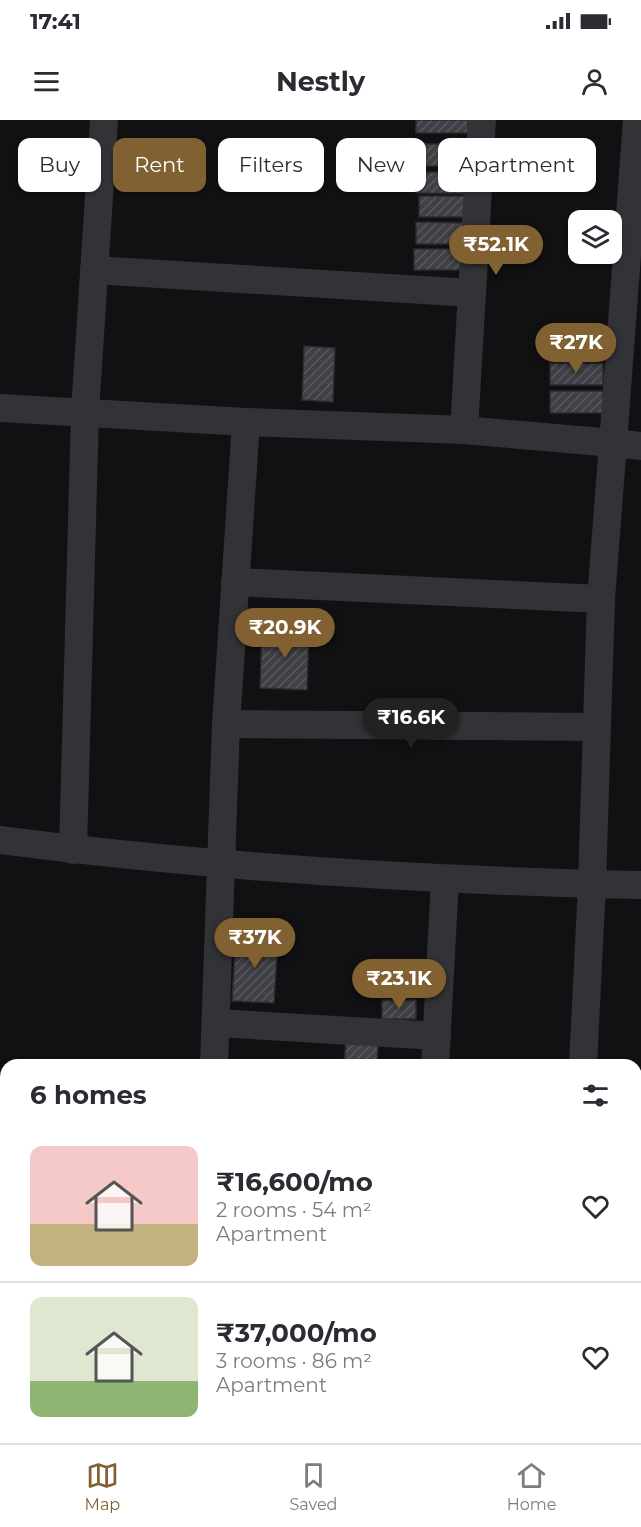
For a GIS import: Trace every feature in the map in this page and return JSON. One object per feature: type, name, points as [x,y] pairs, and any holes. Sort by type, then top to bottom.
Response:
[{"type":"street","points":[[73,850],[85,412],[104,120]]},
{"type":"street","points":[[465,430],[482,120]]},
{"type":"street","points":[[583,1059],[592,884],[601,599],[627,445],[637,120]]},
{"type":"street","points":[[94,270],[472,293]]},
{"type":"street","points":[[0,408],[246,422],[465,430],[627,445]]},
{"type":"street","points":[[214,1059],[226,724],[246,422]]},
{"type":"street","points":[[235,582],[601,599]]},
{"type":"street","points":[[226,724],[596,727]]},
{"type":"street","points":[[0,840],[73,850],[220,864],[445,880],[641,885]]},
{"type":"street","points":[[435,1059],[445,880]]},
{"type":"street","points":[[217,1023],[437,1036]]},
{"type":"building","points":[[416,120],[468,120],[468,133],[416,133]]},
{"type":"building","points":[[426,144],[438,144],[438,166],[426,166]]},
{"type":"building","points":[[426,172],[438,172],[438,192],[469,192],[469,194],[416,193],[426,192]]},
{"type":"building","points":[[419,196],[472,196],[472,217],[419,217]]},
{"type":"building","points":[[416,222],[469,223],[469,244],[416,244]]},
{"type":"building","points":[[414,249],[467,249],[467,270],[414,270]]},
{"type":"building","points":[[548,330],[601,331],[601,352],[548,352]]},
{"type":"building","points":[[304,346],[335,348],[333,402],[302,400]]},
{"type":"building","points":[[550,363],[603,363],[603,385],[550,385]]},
{"type":"building","points":[[550,391],[603,391],[603,413],[550,413]]},
{"type":"building","points":[[262,629],[309,630],[307,690],[260,688]]},
{"type":"building","points":[[236,935],[278,937],[274,1003],[232,1001]]},
{"type":"building","points":[[382,1000],[416,1000],[416,1019],[382,1019]]},
{"type":"building","points":[[346,1039],[378,1042],[377,1059],[344,1059]]}]
